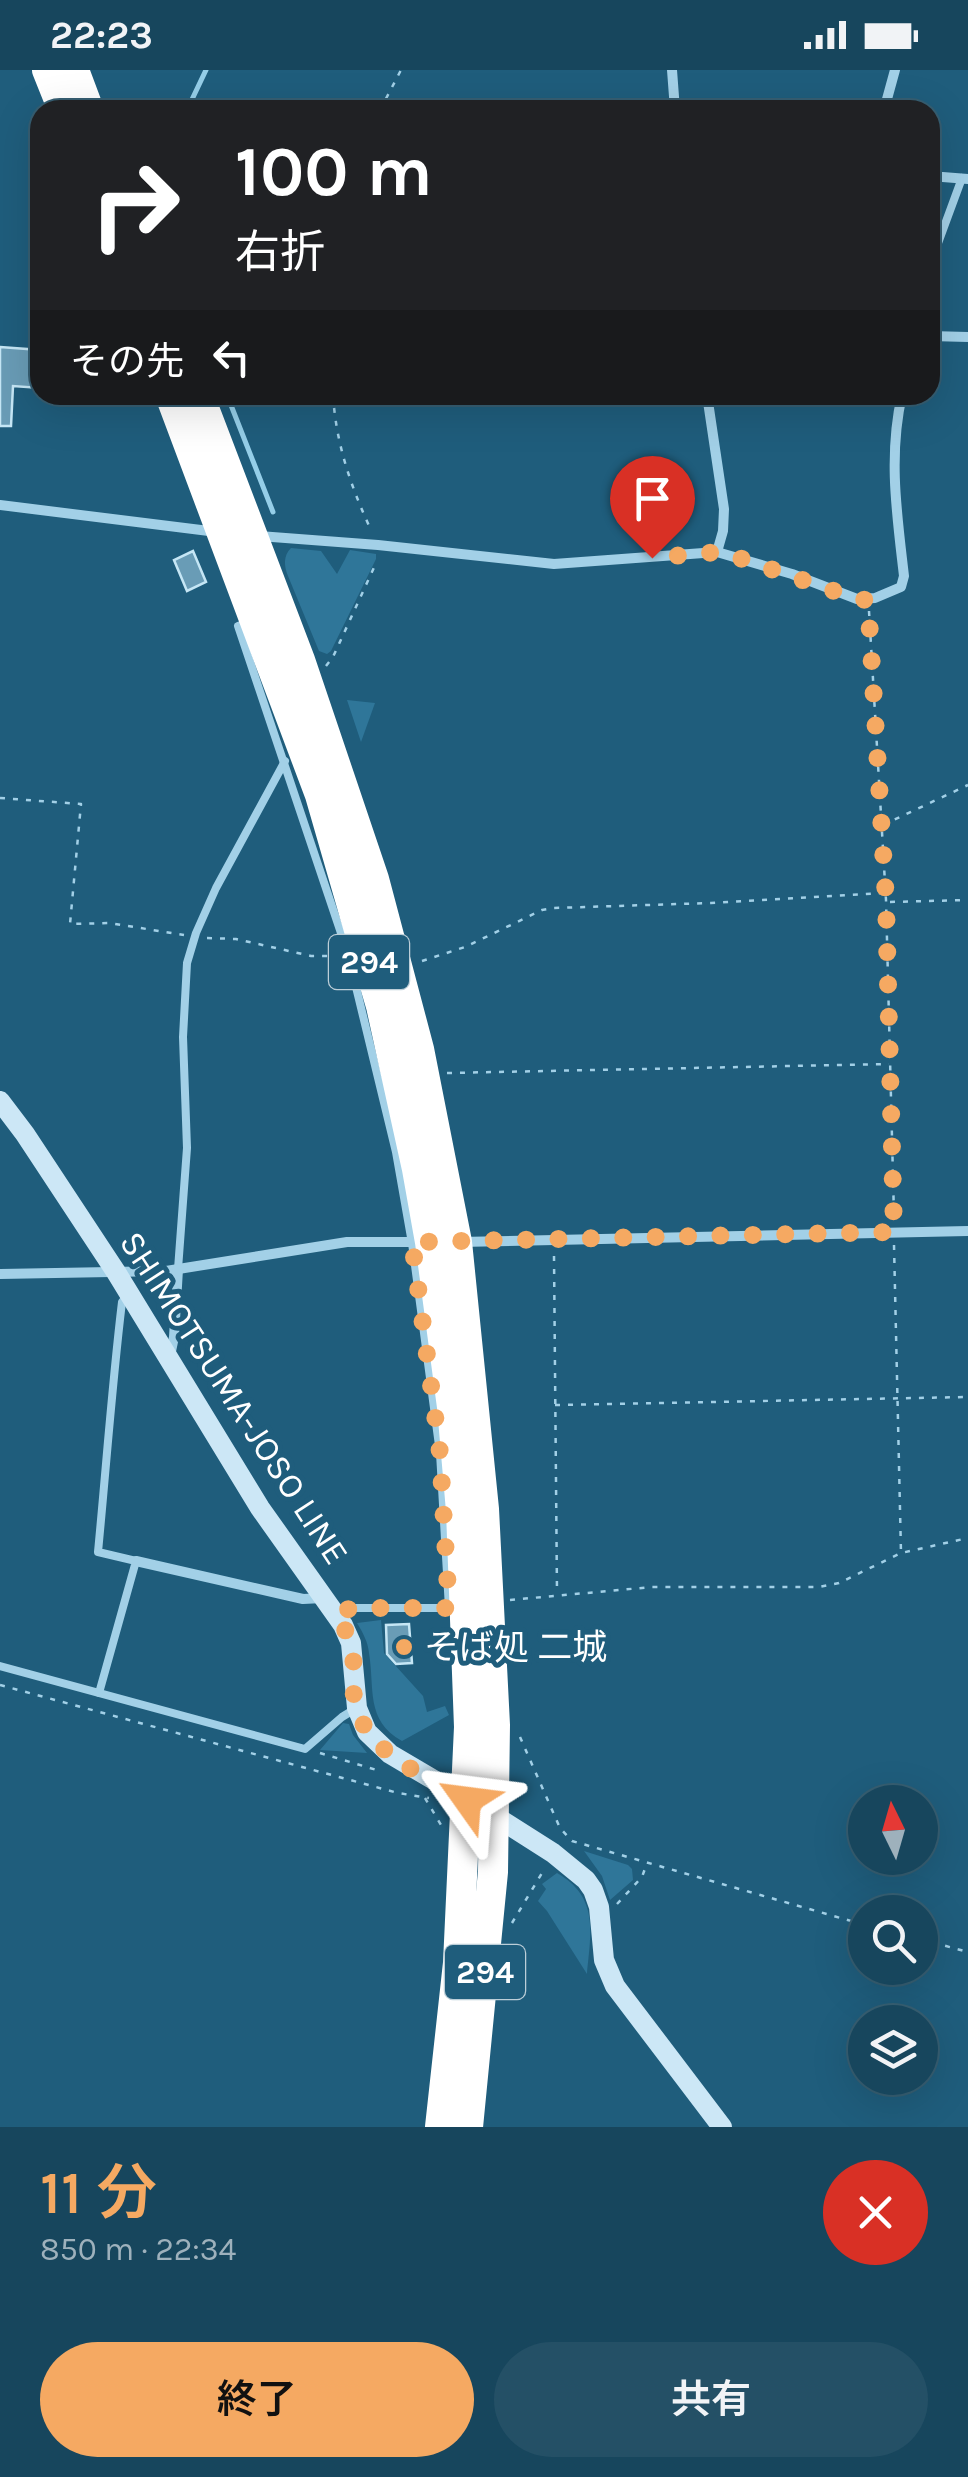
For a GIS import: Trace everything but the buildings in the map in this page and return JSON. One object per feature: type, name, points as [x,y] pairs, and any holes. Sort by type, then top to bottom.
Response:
[{"type":"highway","points":[[48,70],[58,100]]},
{"type":"highway","points":[[74,70],[85,100]]},
{"type":"highway","name":"294","points":[[174,405],[320,795],[366,951],[433,1242],[484,1508],[495,1725],[495,1816],[468,2127]]},
{"type":"highway","name":"294","points":[[204,405],[300,660],[374,879],[419,1049],[433,1242],[461,1512],[457,1607],[469,1727],[458,1963],[440,2127]]},
{"type":"main road","name":"SHIMOTSUMA-JOSO LINE","points":[[0,1100],[129,1292],[260,1508],[330,1606],[351,1643],[360,1720],[377,1744],[409,1767],[495,1816],[579,1873],[593,1890],[604,1960],[615,1986],[722,2127]]},
{"type":"street","points":[[672,70],[674,100]]},
{"type":"street","points":[[887,100],[895,70]]},
{"type":"street","points":[[940,177],[965,178]]},
{"type":"street","points":[[940,336],[968,337]]},
{"type":"street","points":[[708,405],[724,509],[717,552]]},
{"type":"street","points":[[0,505],[222,533],[554,564],[717,552],[868,600],[904,584],[893,470],[900,405]]},
{"type":"street","points":[[0,1274],[166,1271],[347,1242],[968,1231]]},
{"type":"street","points":[[170,1357],[178,1268]]},
{"type":"street","points":[[136,1561],[330,1606]]},
{"type":"lane","points":[[940,240],[965,178]]},
{"type":"lane","points":[[256,620],[238,626],[348,954],[386,1104],[433,1242]]},
{"type":"lane","points":[[178,1268],[187,1148],[183,1037],[187,963],[216,888],[285,760]]},
{"type":"lane","points":[[99,1693],[136,1561],[98,1552],[112,1384],[122,1302],[129,1292]]},
{"type":"lane","points":[[330,1606],[457,1607]]},
{"type":"lane","points":[[0,1666],[305,1749],[342,1716],[357,1708]]},
{"type":"path","points":[[385,100],[401,70]]},
{"type":"path","points":[[322,670],[333,658],[381,546],[352,489],[335,405]]},
{"type":"path","points":[[868,600],[886,892],[901,1553]]},
{"type":"path","points":[[882,826],[968,785]]},
{"type":"path","points":[[0,798],[81,804],[70,924],[108,923],[194,937],[236,939],[310,956],[348,954]]},
{"type":"path","points":[[416,963],[465,947],[542,910],[886,892]]},
{"type":"path","points":[[886,902],[968,900]]},
{"type":"path","points":[[441,1073],[890,1064]]},
{"type":"path","points":[[554,1240],[557,1595]]},
{"type":"path","points":[[555,1405],[968,1397]]},
{"type":"path","points":[[509,1600],[652,1586],[818,1587],[839,1583],[901,1553],[968,1538]]},
{"type":"path","points":[[0,1684],[426,1798],[415,1790]]},
{"type":"path","points":[[518,1734],[560,1828],[572,1841],[848,1919]]},
{"type":"path","points":[[305,1749],[388,1773]]},
{"type":"path","points":[[600,1918],[642,1877],[647,1862]]},
{"type":"path","points":[[938,1944],[968,1952]]},
{"type":"shaded area","points":[[291,548],[321,551],[337,574],[350,550],[376,554],[327,654],[319,651],[287,572],[285,558]]},
{"type":"shaded area","points":[[347,700],[375,703],[361,742]]},
{"type":"shaded area","points":[[381,1620],[384,1653],[423,1696],[427,1712],[445,1706],[449,1715],[402,1741],[390,1733],[377,1713],[368,1649],[357,1623]]},
{"type":"shaded area","points":[[343,1723],[349,1724],[367,1753],[320,1750]]},
{"type":"shaded area","points":[[584,1851],[628,1865],[633,1880],[610,1900],[602,1876]]},
{"type":"shaded area","points":[[557,1873],[571,1883],[586,1904],[590,1930],[587,1974],[538,1901],[546,1889],[542,1884]]},
{"type":"waterway","points":[[192,100],[206,70]]},
{"type":"waterway","points":[[231,405],[273,512]]},
{"type":"place","name":"そば処 二城","points":[[404,1647]]},
{"type":"route","points":[[467,1800],[390,1754],[368,1732],[360,1720],[354,1694],[351,1643],[336,1613],[352,1608],[449,1608],[440,1453],[412,1242],[894,1232],[886,900],[868,600],[728,554],[652,558]]}]
